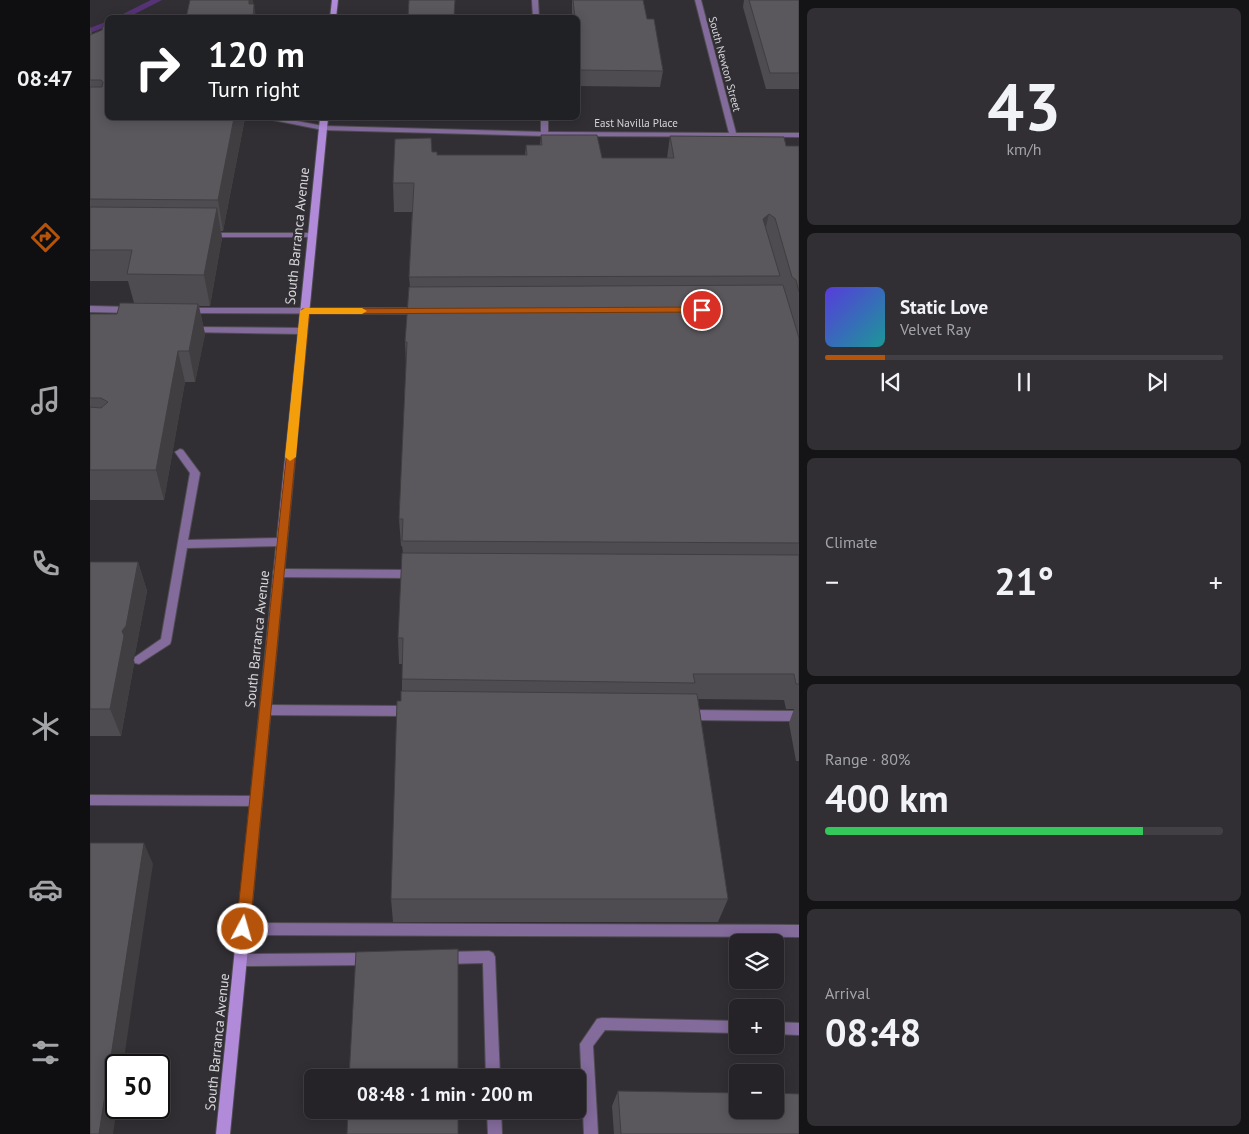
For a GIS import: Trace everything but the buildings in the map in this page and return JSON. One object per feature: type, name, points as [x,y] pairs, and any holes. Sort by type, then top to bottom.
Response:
[{"type":"main road","points":[[333,15],[335,0]]},
{"type":"main road","name":"South Barranca Avenue","points":[[223,1134],[324,120]]},
{"type":"street","points":[[535,0],[536,15]]},
{"type":"street","name":"South Newton Street","points":[[698,0],[733,134]]},
{"type":"street","name":"East Navilla Place","points":[[283,120],[323,128],[545,134],[799,135]]},
{"type":"street","points":[[544,120],[545,134]]},
{"type":"street","points":[[202,234],[312,235]]},
{"type":"street","points":[[90,308],[144,310]]},
{"type":"street","points":[[182,311],[434,311]]},
{"type":"street","points":[[180,330],[303,330]]},
{"type":"street","points":[[139,660],[166,641],[195,473],[180,452]]},
{"type":"street","points":[[184,544],[282,542]]},
{"type":"street","points":[[278,573],[420,574]]},
{"type":"street","points":[[265,710],[423,712]]},
{"type":"street","points":[[680,715],[799,716]]},
{"type":"street","points":[[90,800],[256,801]]},
{"type":"street","points":[[243,929],[799,931]]},
{"type":"street","points":[[429,958],[489,957],[493,1069]]},
{"type":"street","points":[[240,960],[380,958]]},
{"type":"street","points":[[591,1134],[586,1044],[602,1024],[729,1027]]},
{"type":"street","points":[[784,1028],[799,1029]]},
{"type":"street","points":[[494,1119],[494,1134]]},
{"type":"waterway","points":[[126,15],[158,0]]},
{"type":"waterway","points":[[90,31],[105,24]]},
{"type":"slow traffic","points":[[290,457],[305,311],[362,311]]},
{"type":"route","points":[[243,929],[305,311],[702,310]]}]
